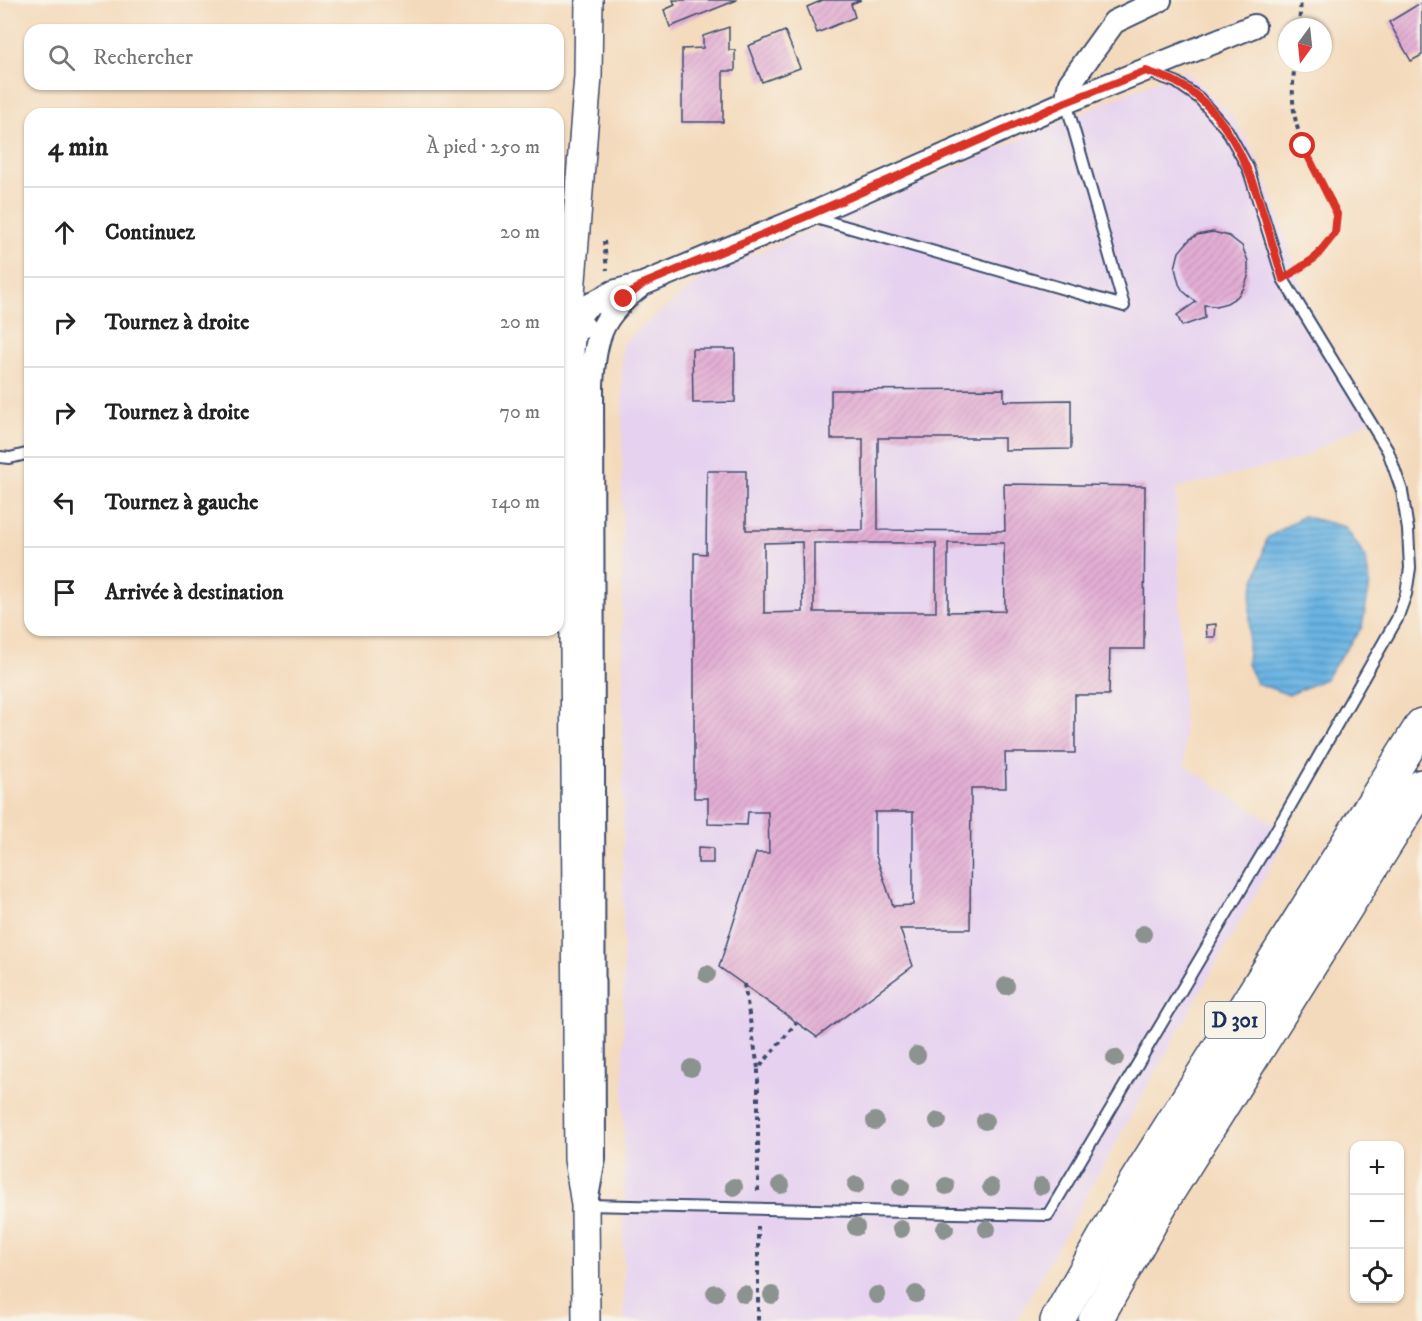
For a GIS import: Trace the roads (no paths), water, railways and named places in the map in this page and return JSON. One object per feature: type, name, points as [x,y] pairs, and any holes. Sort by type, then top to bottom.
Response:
[{"type":"highway","name":"D 301","points":[[1057,1321],[1141,1174],[1422,725]]},
{"type":"highway","name":"D 301","points":[[1095,1321],[1166,1196],[1422,786]]},
{"type":"street","points":[[586,1321],[585,1205],[578,1159],[570,350],[573,325],[571,225],[584,135],[588,76],[589,0]]},
{"type":"street","points":[[1066,102],[1070,83],[1114,22],[1161,0]]},
{"type":"street","points":[[573,325],[582,310],[613,292],[643,284],[807,216],[1066,102],[1254,26]]},
{"type":"street","points":[[585,1205],[594,1159],[592,384],[594,357],[601,330],[624,299],[643,284]]},
{"type":"street","points":[[573,325],[601,330]]},
{"type":"lane","points":[[585,1205],[1048,1215],[1302,786],[1397,619],[1406,594],[1410,568],[1408,530],[1402,491],[1388,451],[1285,282],[1248,168],[1227,130],[1199,98],[1176,82],[1146,71]]},
{"type":"lane","points":[[807,216],[1124,306],[1066,102]]},
{"type":"lane","points":[[0,457],[10,458],[24,454]]},
{"type":"water","points":[[1303,516],[1345,527],[1365,556],[1370,584],[1362,627],[1325,679],[1289,695],[1256,683],[1247,664],[1251,595],[1267,538]]}]
